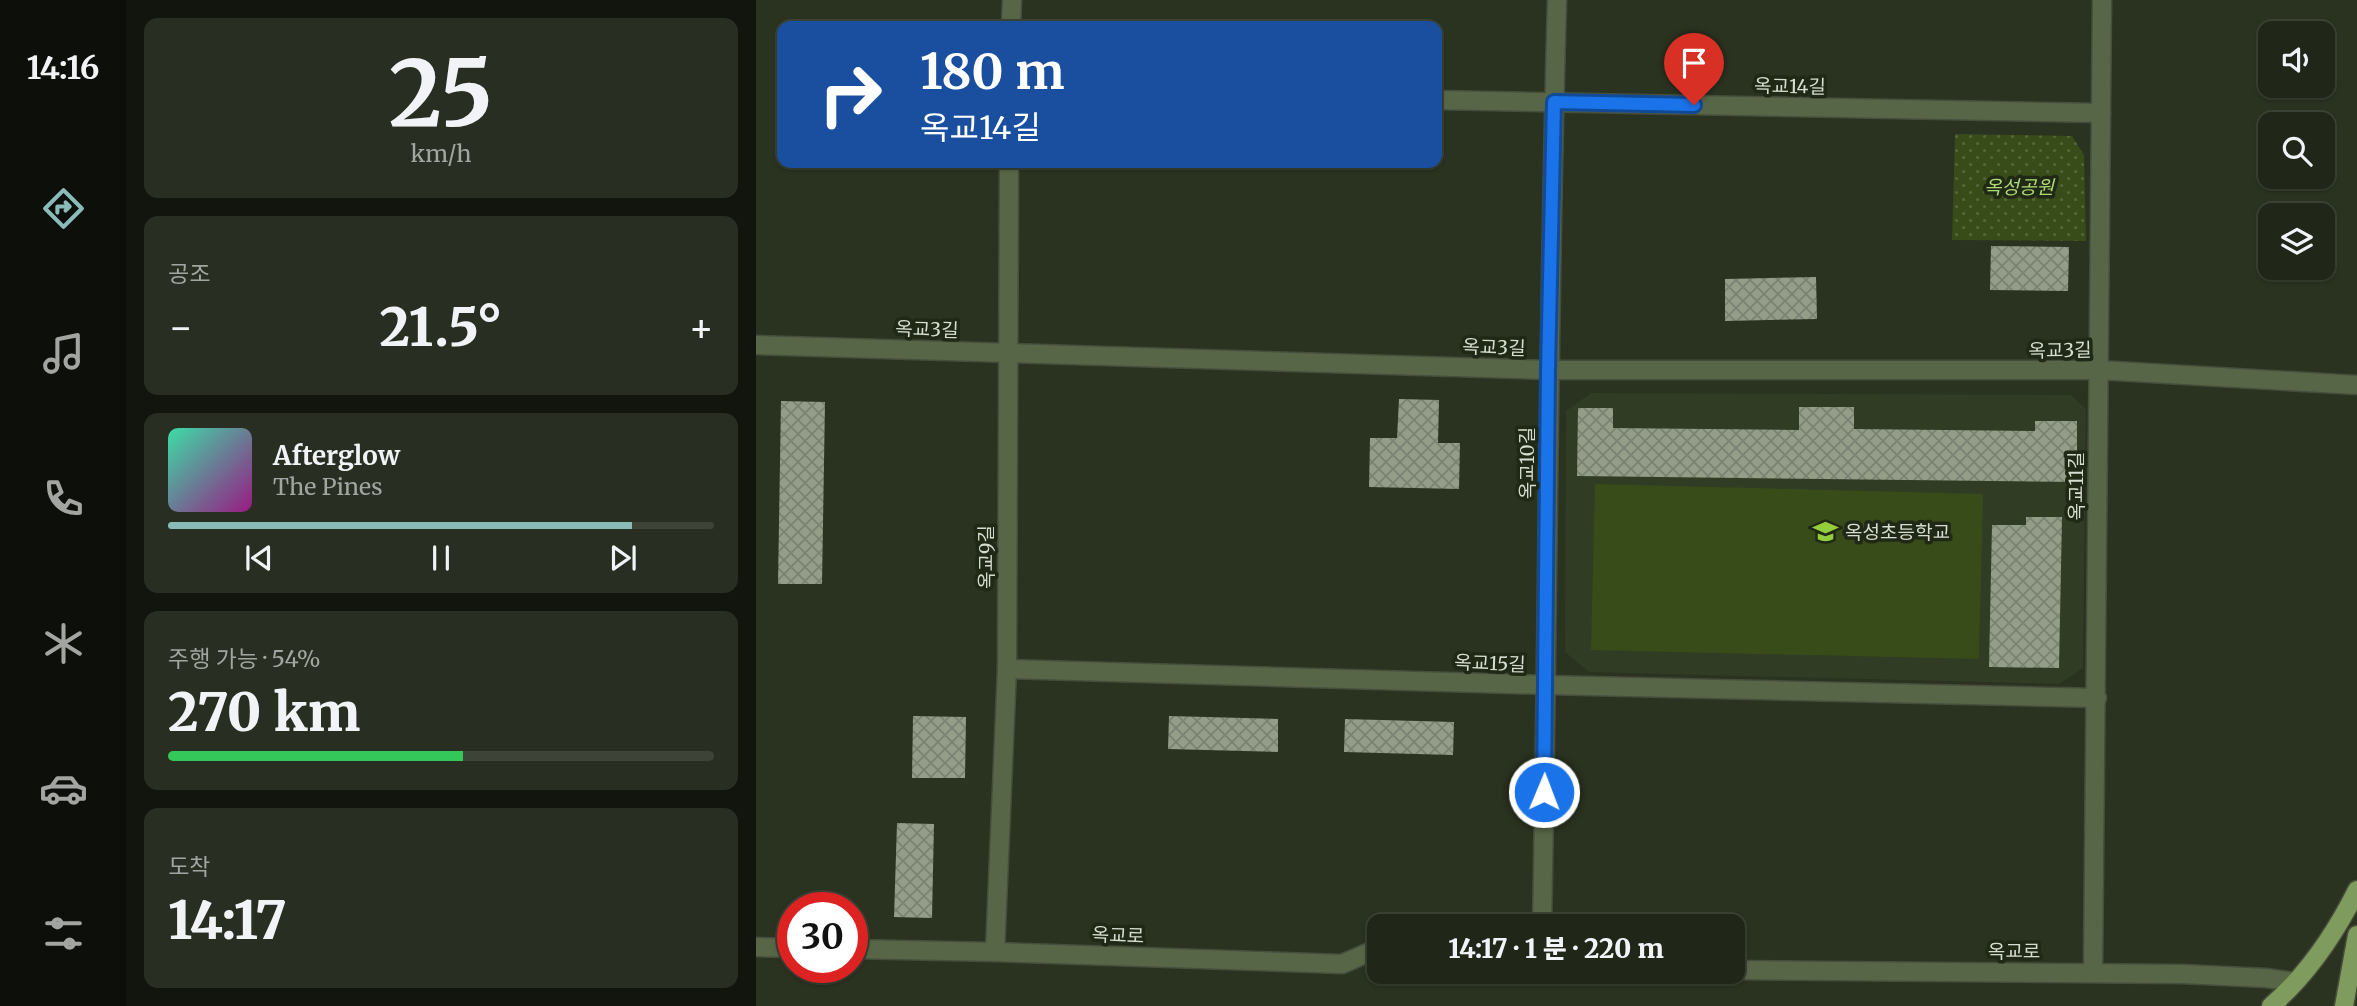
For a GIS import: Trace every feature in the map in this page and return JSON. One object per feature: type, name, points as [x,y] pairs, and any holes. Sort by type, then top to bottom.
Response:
[{"type":"main road","points":[[2271,1006],[2295,982],[2347,911],[2357,890]]},
{"type":"main road","points":[[2344,1006],[2357,935]]},
{"type":"street","points":[[1011,21],[1012,0]]},
{"type":"street","name":"옥교10길","points":[[1542,914],[1548,370],[1557,0]]},
{"type":"street","name":"옥교11길","points":[[2093,972],[2102,0]]},
{"type":"street","name":"옥교14길","points":[[1442,100],[2101,114]]},
{"type":"street","name":"옥교9길","points":[[995,952],[1007,669],[1009,168]]},
{"type":"street","name":"옥교3길","points":[[756,345],[1548,370],[2098,370],[2357,385]]},
{"type":"street","name":"옥교15길","points":[[1007,669],[2097,698]]},
{"type":"street","points":[[756,947],[777,948]]},
{"type":"street","name":"옥교로","points":[[868,949],[1342,964],[1367,953]]},
{"type":"street","name":"옥교로","points":[[1745,970],[2093,972],[2295,982]]},
{"type":"shaded area","name":"옥성초등학교","points":[[1591,393],[2071,395],[2086,409],[2083,668],[2059,684],[1589,672],[1565,652],[1566,411]]},
{"type":"green space","name":"옥성공원","points":[[1955,134],[2072,136],[2084,155],[2086,241],[1952,240]]},
{"type":"green space","points":[[1595,484],[1983,494],[1979,659],[1591,650]]},
{"type":"building","points":[[1991,246],[2069,247],[2068,291],[1990,290]]},
{"type":"building","points":[[1816,277],[1817,319],[1725,321],[1725,279]]},
{"type":"building","points":[[1399,399],[1439,400],[1438,443],[1460,443],[1459,489],[1369,487],[1370,438],[1397,438]]},
{"type":"building","points":[[781,401],[825,402],[822,584],[778,584]]},
{"type":"building","points":[[1799,407],[1854,407],[1854,429],[2035,431],[2035,421],[2077,421],[2077,482],[1577,476],[1578,408],[1613,408],[1613,428],[1799,430]]},
{"type":"building","points":[[2026,517],[2062,517],[2059,668],[1989,667],[1992,525],[2026,525]]},
{"type":"building","points":[[913,716],[966,717],[965,778],[912,778]]},
{"type":"building","points":[[1169,716],[1278,719],[1278,752],[1168,749]]},
{"type":"building","points":[[1345,719],[1454,722],[1453,755],[1344,752]]},
{"type":"building","points":[[897,823],[934,824],[932,918],[894,917]]},
{"type":"place","name":"옥성초등학교","points":[[1825,532]]},
{"type":"route","points":[[1544,792],[1548,370],[1554,102],[1694,105]]}]
